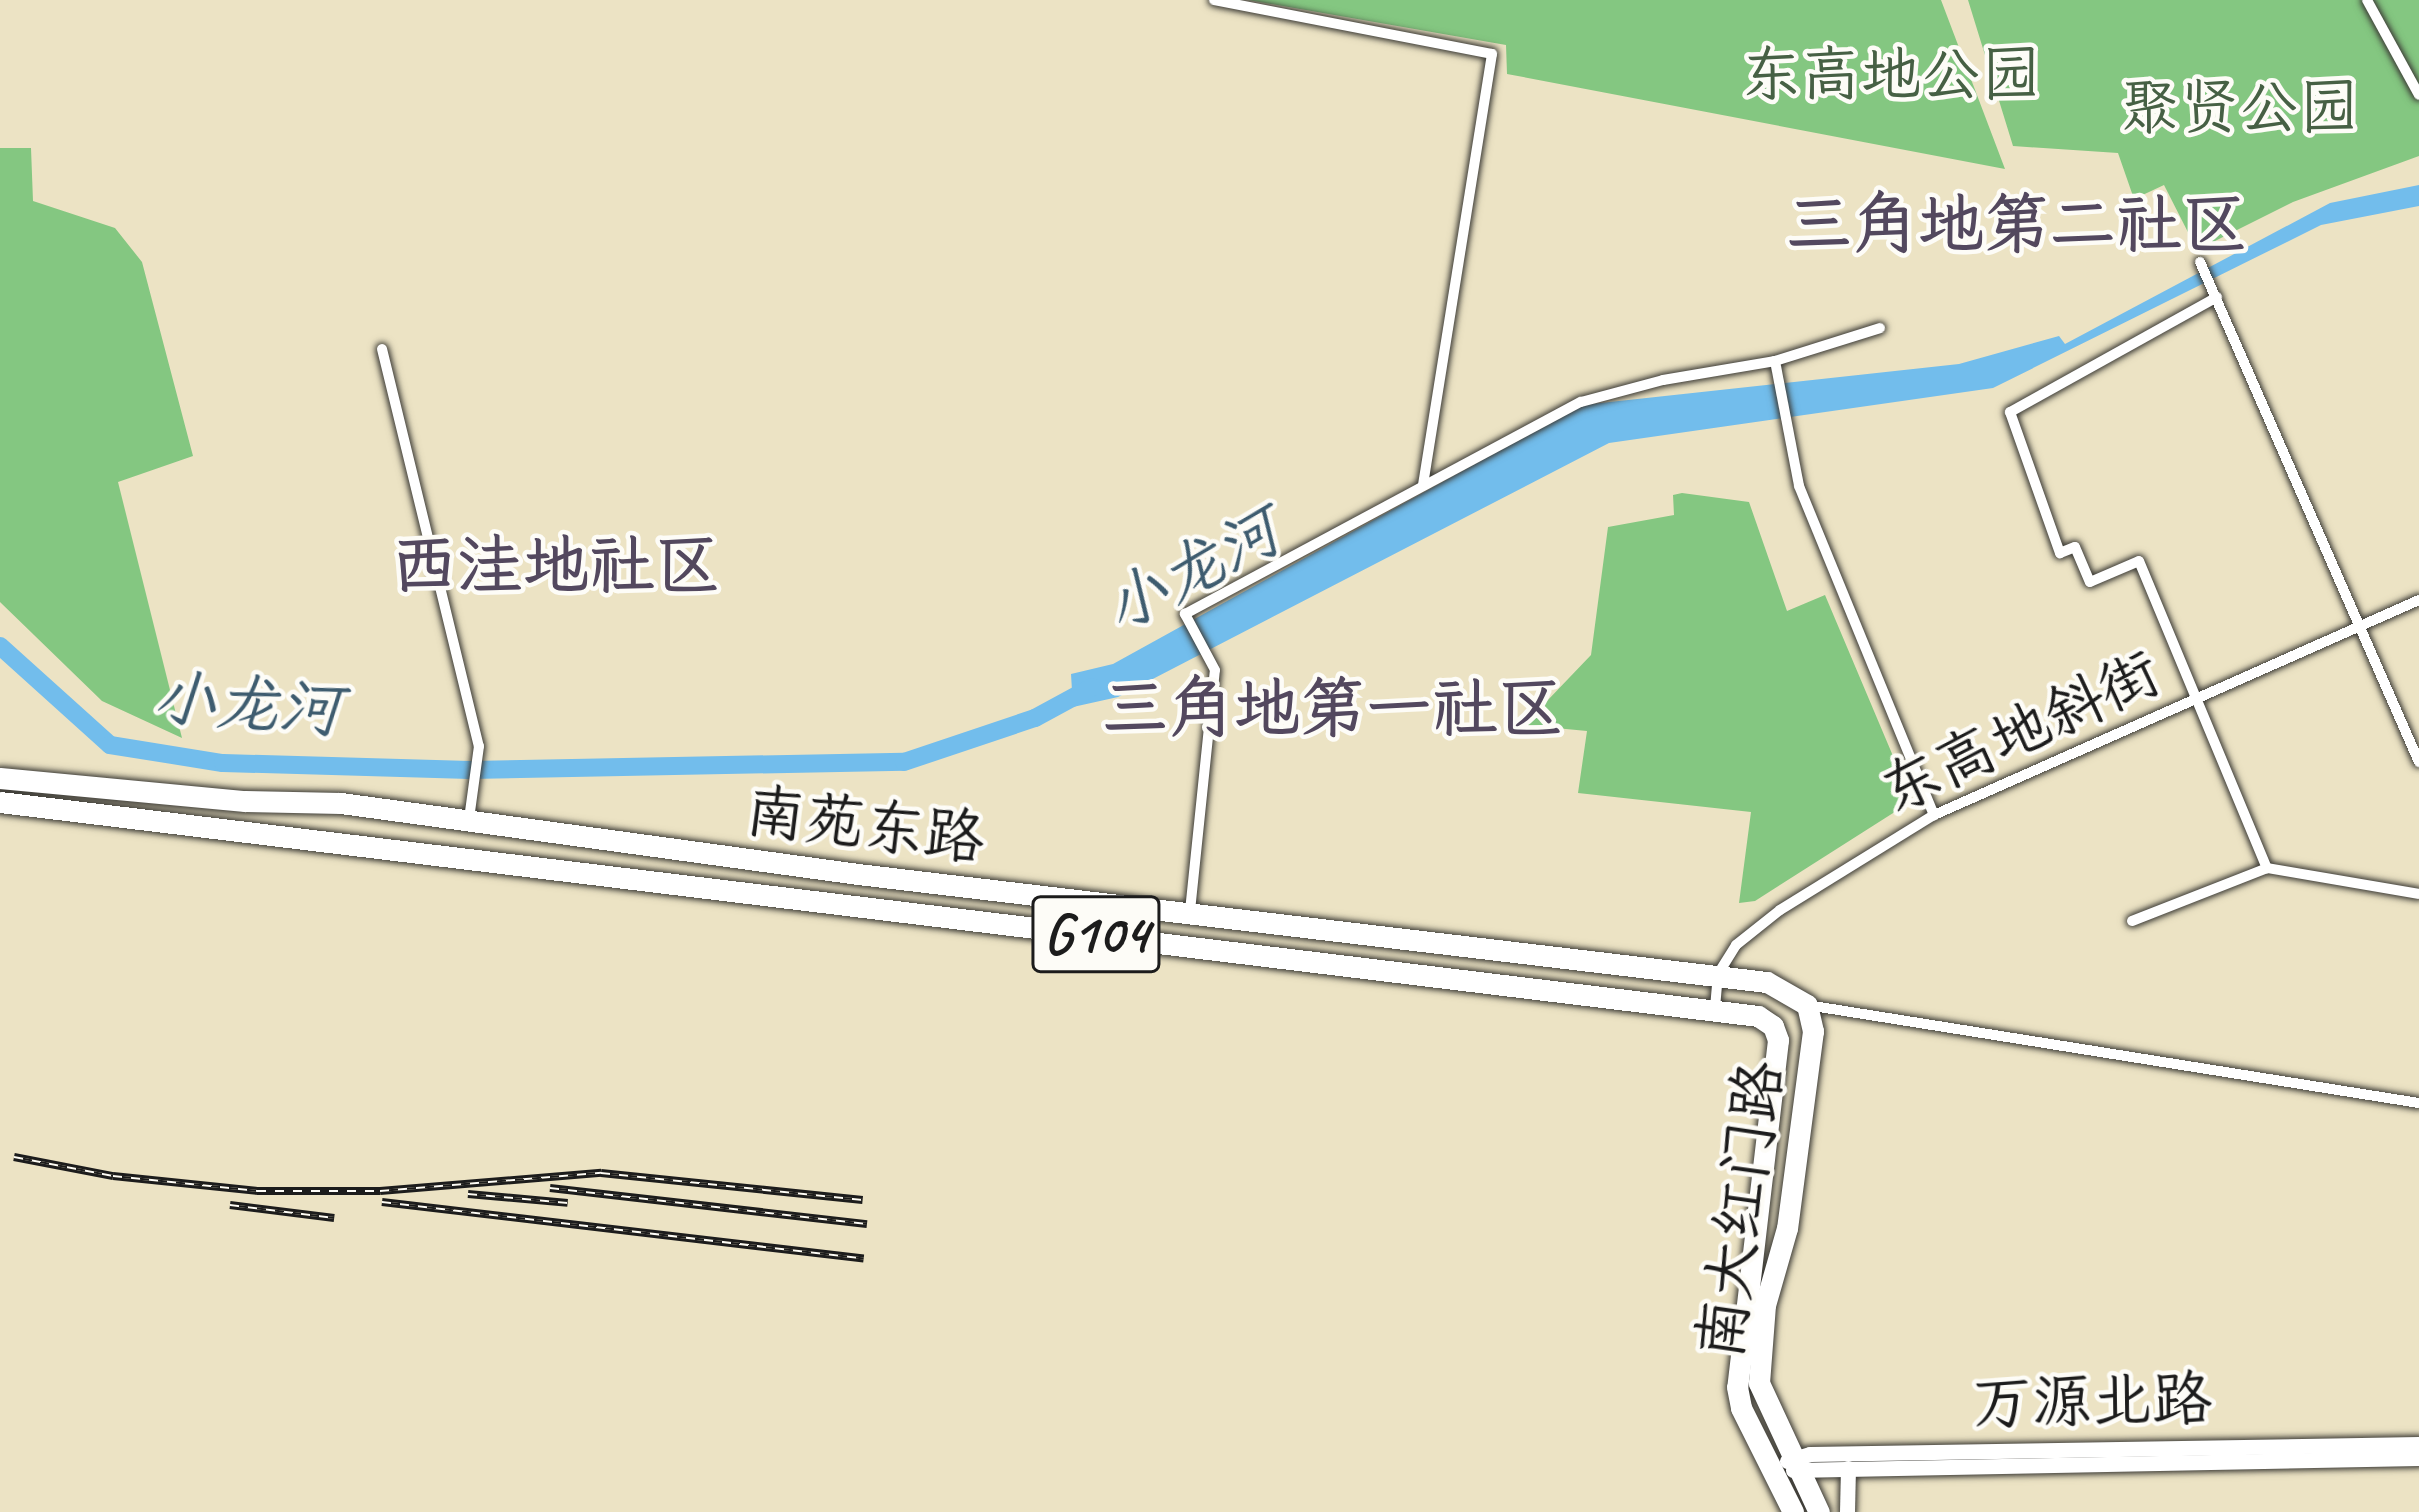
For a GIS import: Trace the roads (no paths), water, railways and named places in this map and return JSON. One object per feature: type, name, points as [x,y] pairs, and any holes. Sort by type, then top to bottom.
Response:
[{"type":"highway","name":"南苑东路","points":[[0,778],[245,801],[471,810],[880,876],[1718,974]]},
{"type":"highway","name":"南苑东路","points":[[0,802],[1714,1008]]},
{"type":"highway","name":"南大红门路","points":[[1718,974],[1767,982],[1807,1005],[1810,1059],[1787,1228],[1765,1305],[1758,1364],[1759,1383],[1820,1512]]},
{"type":"highway","name":"南大红门路","points":[[1714,1008],[1758,1016],[1772,1026],[1778,1040],[1738,1367],[1741,1408],[1793,1512]]},
{"type":"main road","name":"万源北路","points":[[1796,1463],[2419,1444]]},
{"type":"main road","name":"万源北路","points":[[1796,1463],[1848,1468],[2419,1458]]},
{"type":"main road","points":[[1773,1474],[1796,1463]]},
{"type":"main road","points":[[1847,1512],[1848,1468]]},
{"type":"street","points":[[1214,0],[1492,54],[1423,486]]},
{"type":"street","points":[[2367,0],[2419,95]]},
{"type":"street","points":[[2200,262],[2419,762]]},
{"type":"street","points":[[2216,294],[2010,412],[2060,553],[2075,548],[2090,582],[2139,561],[2267,868]]},
{"type":"street","points":[[1190,910],[1215,670],[1184,614],[1580,402],[1664,380],[1776,366],[1880,328]]},
{"type":"street","points":[[382,349],[479,746],[471,810]]},
{"type":"street","points":[[1776,366],[1799,486],[1934,815]]},
{"type":"street","name":"东高地斜街","points":[[1718,974],[1736,945],[1780,910],[1934,815],[2419,600]]},
{"type":"street","points":[[2132,921],[2267,868],[2419,894]]},
{"type":"street","points":[[1714,1008],[1718,974]]},
{"type":"street","points":[[1807,1005],[2419,1103]]},
{"type":"water","points":[[2419,185],[2419,206],[2321,225],[1993,388],[1609,443],[1118,697],[1073,707],[1071,674],[1113,664],[1582,405],[1959,364],[2059,336],[2065,344],[2330,203]]},
{"type":"waterway","name":"小龙河","points":[[0,646],[110,745],[223,763],[470,770],[904,762],[1035,718],[1092,687]]},
{"type":"railway","points":[[14,1157],[113,1176],[257,1191],[380,1191],[601,1173],[863,1200]]},
{"type":"railway","points":[[550,1188],[867,1224]]},
{"type":"railway","points":[[468,1194],[568,1203]]},
{"type":"railway","points":[[382,1202],[864,1259]]},
{"type":"railway","points":[[230,1205],[334,1218]]},
{"type":"district","name":"三角地第二社区","points":[[2017,225]]},
{"type":"district","name":"西洼地社区","points":[[556,566]]},
{"type":"district","name":"三角地第一社区","points":[[1333,709]]},
{"type":"park label","name":"东高地公园","points":[[1891,74]]},
{"type":"park label","name":"聚贤公园","points":[[2239,107]]}]
